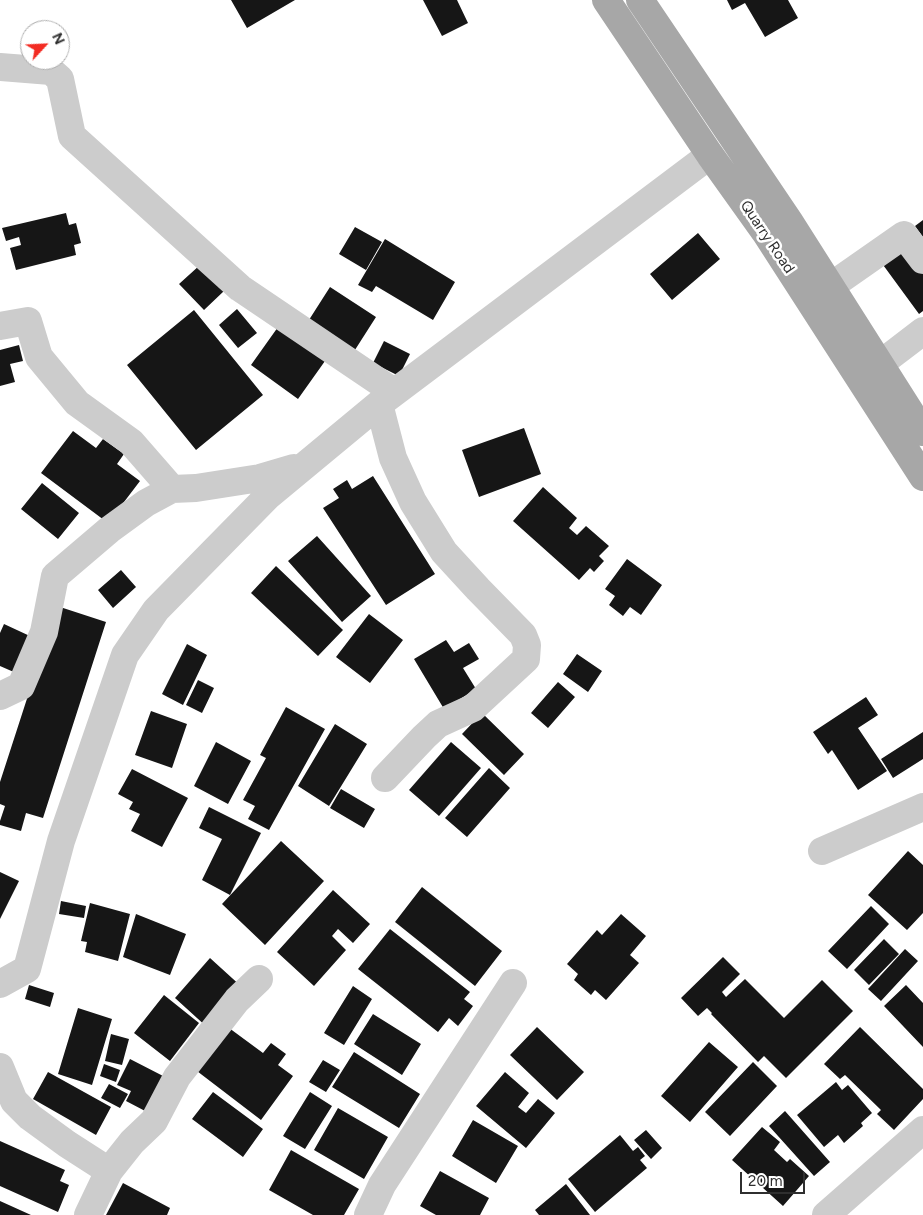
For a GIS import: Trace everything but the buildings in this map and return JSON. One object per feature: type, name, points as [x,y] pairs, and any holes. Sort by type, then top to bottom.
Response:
[{"type":"main road","name":"Quarry Road","points":[[606,0],[710,155],[765,232],[923,478]]},
{"type":"main road","name":"Quarry Road","points":[[646,2],[789,221],[923,432]]},
{"type":"street","points":[[0,67],[51,71],[60,79],[72,136],[240,288],[386,398],[393,458],[413,502],[444,552],[523,635],[527,645],[526,659],[472,708],[438,724],[385,778]]},
{"type":"street","points":[[0,984],[27,969],[61,841],[125,655],[156,610],[268,496],[386,398],[710,155]]},
{"type":"street","points":[[830,286],[904,235],[923,260]]},
{"type":"street","points":[[0,326],[28,321],[39,358],[78,403],[131,442],[172,489]]},
{"type":"street","points":[[880,364],[923,331]]},
{"type":"street","points":[[0,696],[21,686],[44,632],[55,576],[108,530],[146,503],[172,489],[196,488],[260,478],[305,465]]},
{"type":"street","points":[[822,851],[923,807]]},
{"type":"street","points":[[88,1215],[109,1171],[132,1142],[154,1122],[177,1077],[237,1000],[259,979]]},
{"type":"street","points":[[368,1215],[382,1185],[513,983]]},
{"type":"street","points":[[0,1068],[14,1100],[30,1118],[66,1144],[109,1171]]},
{"type":"street","points":[[826,1215],[923,1130]]}]
